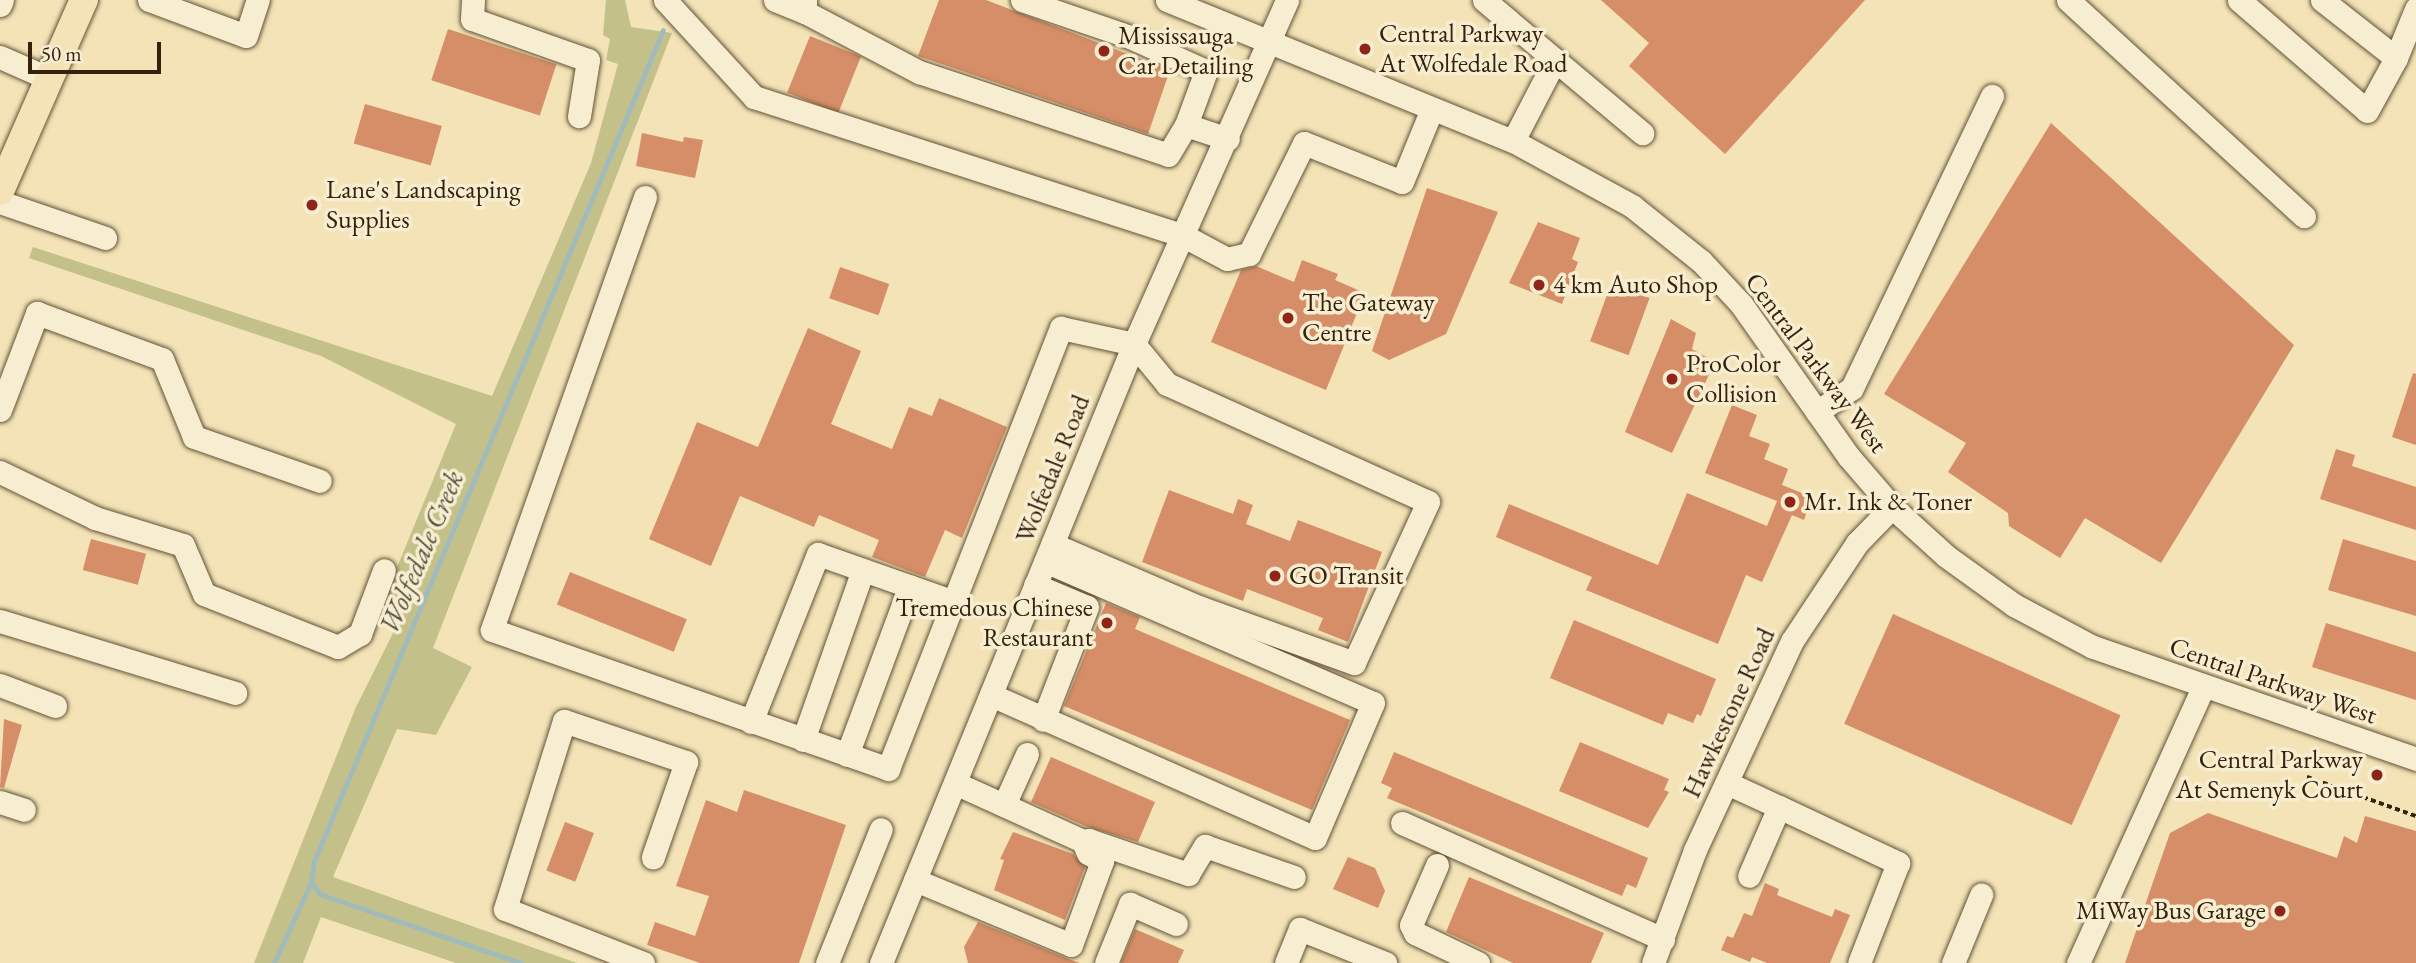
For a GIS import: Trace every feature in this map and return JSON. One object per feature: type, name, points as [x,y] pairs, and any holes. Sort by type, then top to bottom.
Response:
[{"type":"main road","points":[[0,191],[84,0]]},
{"type":"street","points":[[149,0],[246,36],[258,0]]},
{"type":"street","points":[[473,0],[472,19],[589,60],[579,116]]},
{"type":"street","points":[[665,0],[754,97],[1184,236],[1227,260],[1249,254],[1304,144],[1402,182],[1432,108]]},
{"type":"street","points":[[775,0],[805,6],[919,72],[1168,156],[1186,125],[1206,72],[1130,37],[1022,0]]},
{"type":"street","name":"Central Parkway West","points":[[1167,0],[1513,141],[1632,206],[1701,261],[1748,313],[1817,412],[1892,507],[1947,556],[2014,605],[2093,647],[2416,759]]},
{"type":"street","name":"Wolfedale Road","points":[[881,963],[1134,344],[1228,139],[1287,0]]},
{"type":"street","points":[[1484,0],[1642,133]]},
{"type":"street","points":[[2068,0],[2304,216]]},
{"type":"street","points":[[2239,0],[2367,111],[2396,58],[2416,10],[2403,0]]},
{"type":"street","points":[[2322,0],[2396,58]]},
{"type":"street","points":[[0,57],[50,79]]},
{"type":"street","points":[[1513,141],[1555,60]]},
{"type":"street","points":[[1817,412],[1852,388],[1992,96]]},
{"type":"street","points":[[1186,125],[1228,139]]},
{"type":"street","points":[[645,197],[492,630],[888,769],[1061,328],[1134,344],[1167,384],[1428,502],[1354,663],[1049,553]]},
{"type":"street","points":[[0,202],[105,238]]},
{"type":"street","points":[[0,410],[37,313],[162,359],[194,438],[320,481]]},
{"type":"street","points":[[0,472],[95,518],[183,545],[204,594],[338,647],[360,634],[384,570]]},
{"type":"street","name":"Hawkestone Road","points":[[1654,963],[1695,850],[1792,641],[1857,543],[1892,507]]},
{"type":"street","points":[[991,695],[1315,838],[1373,703],[1049,553]]},
{"type":"street","points":[[751,722],[818,554],[954,602]]},
{"type":"street","points":[[803,740],[863,570]]},
{"type":"street","points":[[847,755],[910,586]]},
{"type":"street","points":[[1035,586],[1087,607],[1044,720]]},
{"type":"street","points":[[0,621],[235,693]]},
{"type":"street","points":[[0,685],[55,706]]},
{"type":"street","points":[[2078,963],[2203,687]]},
{"type":"street","points":[[643,963],[505,909],[564,721],[685,762],[653,857]]},
{"type":"street","points":[[1004,805],[1027,754]]},
{"type":"street","points":[[915,880],[1071,946],[1102,861],[1088,853],[1083,841],[955,783]]},
{"type":"street","points":[[1727,783],[1898,863],[1859,963]]},
{"type":"street","points":[[0,802],[24,810]]},
{"type":"street","points":[[1749,876],[1779,807]]},
{"type":"street","points":[[1402,823],[1663,939]]},
{"type":"street","points":[[827,963],[881,829]]},
{"type":"street","points":[[1083,841],[1089,839],[1188,874],[1205,846],[1294,877]]},
{"type":"street","points":[[1437,865],[1411,925],[1415,933],[1478,963]]},
{"type":"street","points":[[1953,963],[1981,895]]},
{"type":"street","points":[[1106,963],[1130,904],[1176,924]]},
{"type":"street","points":[[1286,963],[1300,929],[1385,963]]},
{"type":"path","points":[[2307,777],[2416,816]]},
{"type":"shaded area","points":[[606,0],[625,0],[631,27],[672,33],[433,648],[472,667],[436,735],[397,729],[333,877],[577,963],[456,963],[321,917],[303,963],[254,963],[356,707],[393,633],[382,604],[456,424],[321,356],[29,258],[33,247],[492,396],[591,163],[618,64],[606,60],[610,39],[603,35]]},
{"type":"building","points":[[939,0],[986,0],[1170,70],[1148,134],[918,56]]},
{"type":"building","points":[[1601,0],[1865,0],[1725,154],[1629,66],[1649,43]]},
{"type":"building","points":[[448,29],[556,64],[540,116],[431,80]]},
{"type":"building","points":[[810,36],[861,57],[838,113],[787,93]]},
{"type":"building","points":[[365,104],[442,126],[431,165],[354,143]]},
{"type":"building","points":[[2051,123],[2294,345],[2161,563],[2085,518],[2060,558],[2009,526],[2008,513],[1948,472],[1966,443],[1884,394]]},
{"type":"building","points":[[642,133],[683,142],[684,137],[703,140],[695,178],[636,166]]},
{"type":"building","points":[[1427,188],[1498,212],[1446,334],[1389,360],[1372,351]]},
{"type":"building","points":[[1538,222],[1580,238],[1572,259],[1578,262],[1562,304],[1509,283]]},
{"type":"building","name":"The Gateway Centre","points":[[1302,260],[1338,274],[1335,280],[1365,293],[1326,390],[1211,342],[1241,270],[1256,266],[1294,282]]},
{"type":"building","points":[[840,267],[889,284],[878,315],[829,298]]},
{"type":"building","points":[[1611,284],[1650,298],[1629,355],[1590,341]]},
{"type":"building","points":[[1671,319],[1696,333],[1692,349],[1715,362],[1672,453],[1625,432]]},
{"type":"building","points":[[808,328],[861,351],[831,424],[892,449],[909,407],[932,416],[939,398],[1007,427],[962,538],[945,530],[925,577],[872,557],[879,540],[819,515],[814,527],[740,496],[711,566],[649,539],[697,422],[758,447]]},
{"type":"building","points":[[2413,373],[2416,374],[2416,445],[2392,437]]},
{"type":"building","points":[[1732,405],[1757,415],[1749,436],[1770,444],[1764,459],[1788,469],[1782,485],[1812,497],[1804,520],[1792,515],[1762,582],[1746,575],[1718,644],[1586,590],[1592,577],[1496,537],[1509,504],[1658,565],[1687,493],[1767,526],[1777,501],[1705,473]]},
{"type":"building","points":[[2336,449],[2355,455],[2352,466],[2416,487],[2416,530],[2320,499]]},
{"type":"building","name":"GO Transit","points":[[1169,490],[1233,514],[1238,499],[1253,505],[1246,524],[1290,541],[1298,520],[1382,552],[1348,642],[1318,630],[1323,618],[1247,589],[1243,601],[1142,562]]},
{"type":"building","points":[[91,539],[146,554],[138,585],[83,570]]},
{"type":"building","points":[[2343,539],[2416,561],[2416,616],[2328,590]]},
{"type":"building","points":[[570,572],[687,619],[674,652],[557,604]]},
{"type":"building","points":[[1106,603],[1140,617],[1135,629],[1350,720],[1312,810],[1064,706]]},
{"type":"building","points":[[1893,614],[2120,715],[2072,825],[1844,724]]},
{"type":"building","points":[[1574,620],[1716,679],[1701,716],[1697,714],[1693,723],[1668,713],[1663,725],[1550,678]]},
{"type":"building","points":[[2326,623],[2416,652],[2416,700],[2312,667]]},
{"type":"building","points":[[4,719],[22,725],[4,788],[0,787]]},
{"type":"building","points":[[1580,742],[1669,779],[1664,790],[1669,792],[1648,828],[1559,791]]},
{"type":"building","points":[[1394,752],[1648,858],[1636,888],[1627,884],[1622,896],[1387,798],[1392,788],[1381,783]]},
{"type":"building","points":[[1051,757],[1155,802],[1138,842],[1085,826],[1031,802]]},
{"type":"building","points":[[744,790],[846,825],[799,963],[700,963],[647,945],[655,922],[695,936],[709,896],[676,886],[706,800],[737,812]]},
{"type":"building","name":"MiWay Bus Garage","points":[[2208,813],[2337,858],[2344,836],[2357,843],[2365,816],[2416,831],[2416,963],[2125,963],[2170,833]]},
{"type":"building","points":[[565,822],[594,833],[575,882],[546,871]]},
{"type":"building","points":[[1013,832],[1073,854],[1085,867],[1065,920],[994,890],[1004,860],[1000,859]]},
{"type":"building","points":[[1348,857],[1375,868],[1385,891],[1378,908],[1333,889]]},
{"type":"building","points":[[1469,877],[1604,933],[1591,963],[1513,963],[1446,932]]},
{"type":"building","points":[[1765,883],[1779,889],[1777,895],[1832,917],[1835,909],[1850,915],[1830,963],[1767,963],[1752,957],[1750,962],[1721,950],[1727,936],[1733,938],[1744,913],[1752,916]]},
{"type":"building","points":[[978,922],[1080,963],[968,963],[964,947]]},
{"type":"building","points":[[1135,929],[1184,950],[1178,963],[1121,963]]},
{"type":"waterway","name":"Wolfedale Creek","points":[[521,963],[320,894],[311,882],[314,861],[663,30]]},
{"type":"waterway","points":[[274,963],[311,882]]},
{"type":"place","name":"Central Parkway At Wolfedale Road","points":[[1365,49]]},
{"type":"place","name":"Mississauga Car Detailing","points":[[1104,51]]},
{"type":"place","name":"Lane's Landscaping Supplies","points":[[312,205]]},
{"type":"place","name":"4 km Auto Shop","points":[[1539,285]]},
{"type":"place","name":"The Gateway Centre","points":[[1288,318]]},
{"type":"place","name":"ProColor Collision","points":[[1672,379]]},
{"type":"place","name":"Mr. Ink & Toner","points":[[1790,502]]},
{"type":"place","name":"GO Transit","points":[[1275,576]]},
{"type":"place","name":"Tremedous Chinese Restaurant","points":[[1107,623]]},
{"type":"place","name":"Central Parkway At Semenyk Court","points":[[2377,775]]},
{"type":"place","name":"MiWay Bus Garage","points":[[2280,911]]}]
